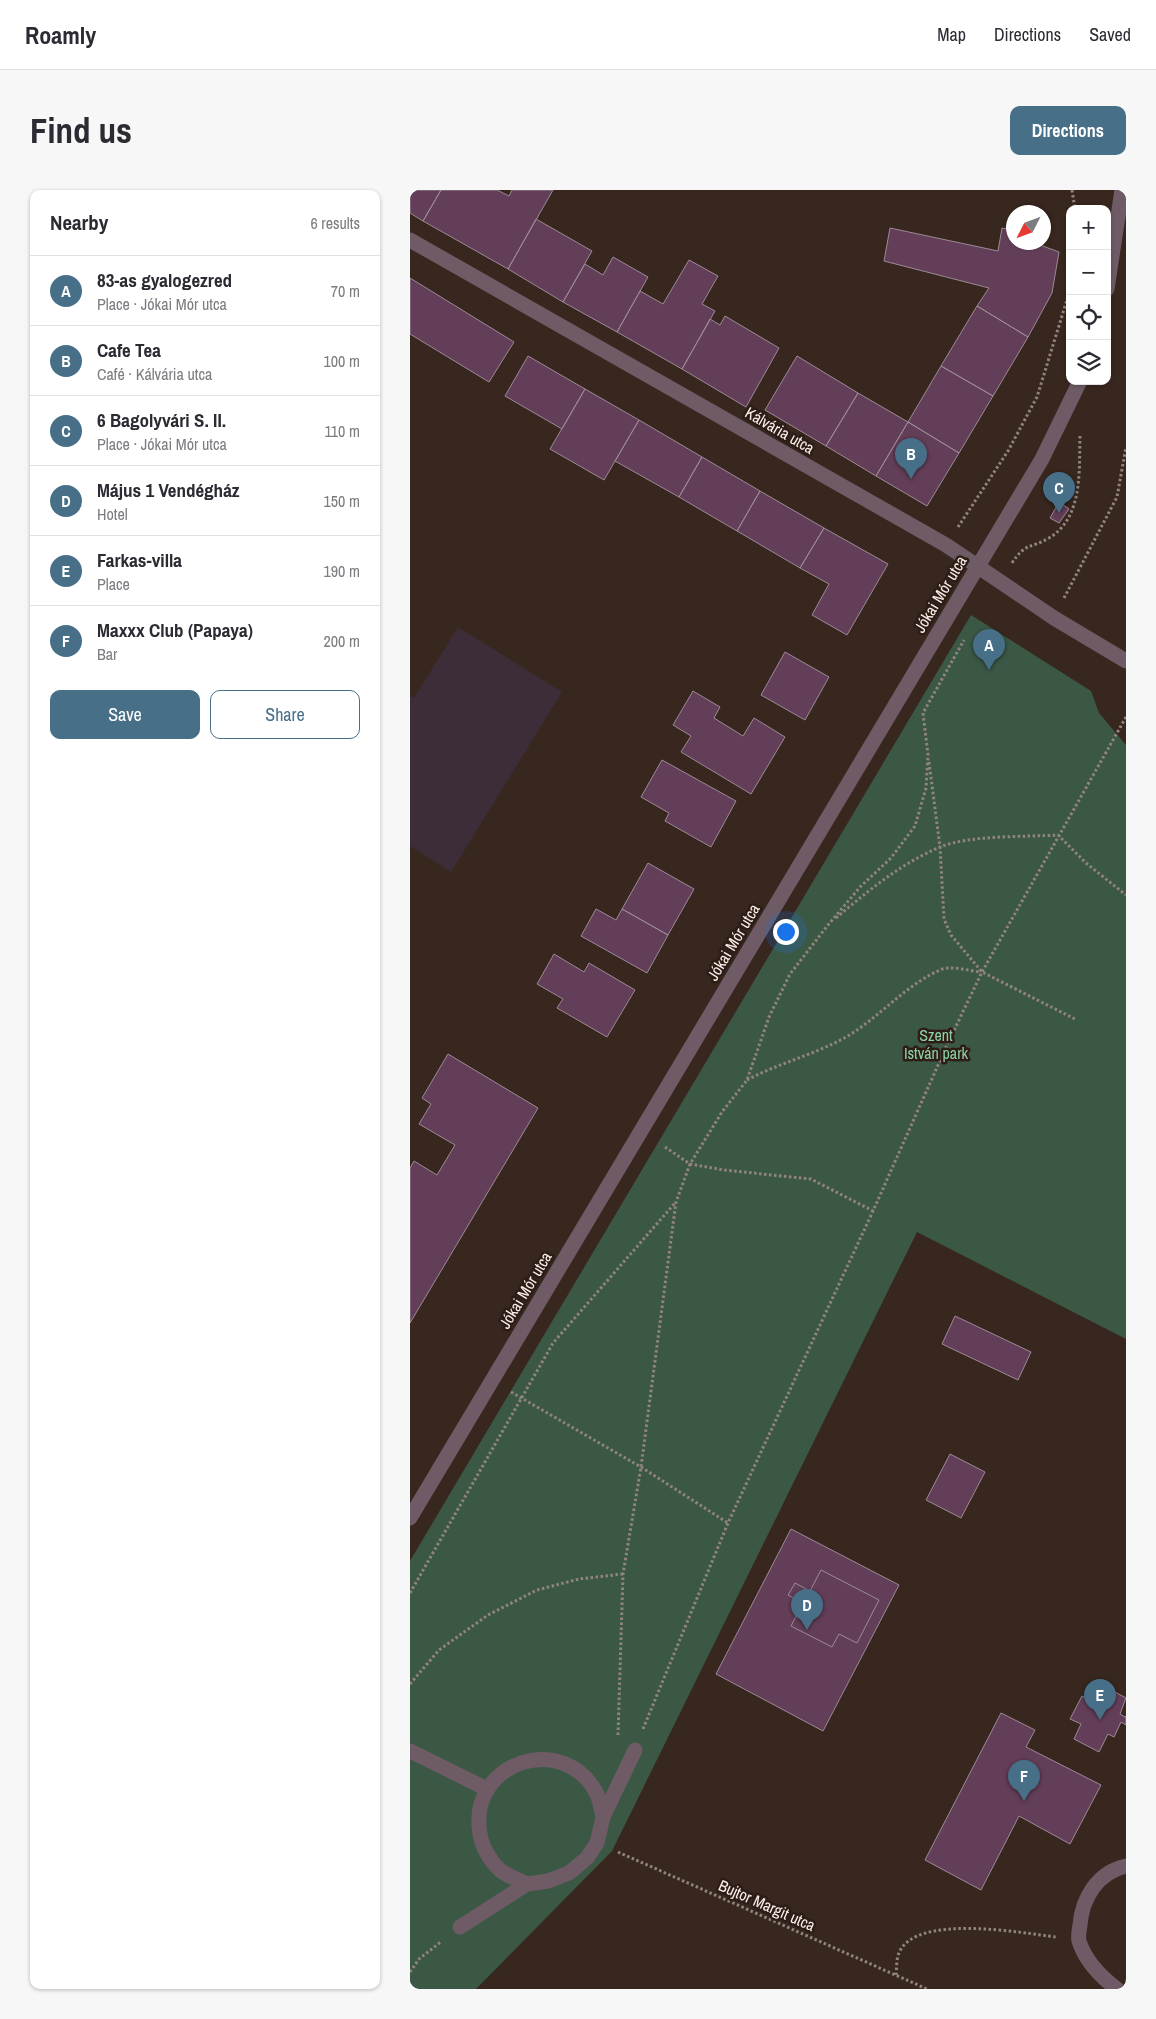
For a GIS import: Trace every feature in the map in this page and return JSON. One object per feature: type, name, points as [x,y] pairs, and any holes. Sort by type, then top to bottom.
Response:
[{"type":"street","points":[[1111,263],[1122,190]]},
{"type":"street","name":"Kálvária utca","points":[[410,240],[946,545],[1054,618],[1126,661]]},
{"type":"street","name":"Jókai Mór utca","points":[[410,1518],[1042,459],[1078,385]]},
{"type":"street","points":[[460,1927],[527,1884],[548,1881],[569,1874],[587,1858],[597,1843],[603,1816],[635,1750]]},
{"type":"street","points":[[410,1751],[486,1789]]},
{"type":"street","points":[[527,1884],[500,1871],[482,1847],[477,1817],[486,1789],[502,1772],[521,1762],[543,1759],[565,1764],[584,1776],[597,1795],[603,1816]]},
{"type":"street","points":[[1117,1989],[1102,1978],[1088,1958],[1079,1940],[1081,1909],[1098,1880],[1115,1868],[1126,1866]]},
{"type":"path","points":[[1072,190],[1074,205]]},
{"type":"path","points":[[946,545],[1008,451],[1037,397],[1068,295]]},
{"type":"path","points":[[1022,548],[1048,539],[1063,528],[1074,508],[1080,429]]},
{"type":"path","points":[[1054,618],[1117,497],[1126,447]]},
{"type":"path","points":[[968,632],[923,713],[940,847],[944,919],[951,935],[982,972]]},
{"type":"path","points":[[635,1750],[728,1523],[874,1211],[947,1045],[982,972],[1126,717]]},
{"type":"path","points":[[618,1742],[624,1574],[641,1467],[676,1202],[690,1164],[722,1112],[747,1080],[769,1017],[790,974],[828,925],[861,886],[891,858],[915,826],[926,788],[928,755]]},
{"type":"path","points":[[828,925],[883,878],[940,847],[967,841],[1058,835],[1086,863],[1126,896]]},
{"type":"path","points":[[747,1080],[769,1069],[821,1050],[847,1036],[912,986],[942,969],[982,972],[1075,1019]]},
{"type":"path","points":[[665,1147],[690,1164],[724,1170],[811,1179],[874,1211]]},
{"type":"path","points":[[410,1593],[553,1342],[676,1202]]},
{"type":"path","points":[[491,1382],[641,1467],[728,1523]]},
{"type":"path","points":[[410,1684],[439,1650],[488,1615],[537,1590],[580,1579],[624,1574]]},
{"type":"path","name":"Bujtor Margit utca","points":[[597,1843],[927,1989]]},
{"type":"path","points":[[410,1972],[419,1959],[460,1927]]},
{"type":"path","points":[[896,1976],[899,1952],[910,1939],[926,1932],[983,1928],[1079,1940]]},
{"type":"shaded area","points":[[458,627],[562,692],[451,872],[410,846],[410,696],[414,698]]},
{"type":"green space","name":"Szent István park","points":[[971,615],[1091,691],[1099,713],[1126,745],[1126,1339],[917,1232],[612,1851],[476,1989],[410,1989],[410,1561]]},
{"type":"building","points":[[410,190],[441,190],[423,221],[410,213]]},
{"type":"building","points":[[441,190],[497,190],[509,196],[512,190],[553,190],[508,269],[423,221]]},
{"type":"building","points":[[536,219],[592,251],[563,302],[508,269]]},
{"type":"building","points":[[890,228],[998,251],[1002,228],[1006,229],[1006,250],[1051,249],[1059,252],[1052,293],[1028,337],[977,306],[989,288],[884,261]]},
{"type":"building","points":[[613,257],[648,277],[617,332],[563,302],[585,264],[603,275]]},
{"type":"building","points":[[689,260],[718,276],[702,304],[715,311],[682,369],[617,332],[640,291],[663,304]]},
{"type":"building","points":[[410,278],[514,342],[489,382],[410,334]]},
{"type":"building","points":[[977,306],[1028,337],[993,396],[941,366]]},
{"type":"building","points":[[725,316],[779,348],[746,407],[682,369],[710,319],[720,325]]},
{"type":"building","points":[[528,356],[585,389],[562,429],[505,396]]},
{"type":"building","points":[[797,356],[858,393],[826,446],[765,410]]},
{"type":"building","points":[[941,366],[993,396],[959,453],[908,422]]},
{"type":"building","points":[[585,389],[639,420],[604,480],[550,449]]},
{"type":"building","points":[[858,393],[908,422],[876,476],[826,446]]},
{"type":"building","points":[[639,420],[702,457],[679,497],[615,461]]},
{"type":"building","points":[[908,422],[959,453],[927,506],[876,476]]},
{"type":"building","points":[[702,457],[760,491],[737,531],[679,497]]},
{"type":"building","points":[[760,491],[824,528],[800,568],[737,531]]},
{"type":"building","points":[[1059,502],[1069,509],[1059,523],[1050,518]]},
{"type":"building","points":[[824,528],[888,564],[847,635],[812,615],[829,584],[800,568]]},
{"type":"building","points":[[785,652],[829,677],[805,720],[761,695]]},
{"type":"building","points":[[693,691],[720,707],[714,718],[743,736],[754,718],[785,737],[751,794],[681,752],[691,736],[673,725]]},
{"type":"building","points":[[662,760],[736,801],[711,847],[665,821],[669,813],[641,797]]},
{"type":"building","points":[[648,863],[694,889],[668,935],[622,909]]},
{"type":"building","points":[[596,909],[616,920],[622,909],[668,935],[647,973],[581,936]]},
{"type":"building","points":[[554,954],[584,972],[589,963],[635,990],[607,1037],[557,1008],[563,999],[537,984]]},
{"type":"building","points":[[448,1054],[538,1108],[410,1323],[410,1168],[414,1161],[437,1175],[455,1145],[419,1124],[431,1104],[422,1098]]},
{"type":"building","points":[[955,1316],[1031,1352],[1018,1380],[942,1344]]},
{"type":"building","points":[[950,1454],[985,1472],[961,1518],[926,1500]]},
{"type":"building","points":[[791,1529],[899,1585],[823,1731],[716,1674]]},
{"type":"building","points":[[821,1570],[879,1600],[857,1643],[839,1634],[832,1647],[791,1626],[803,1603],[788,1595],[795,1583],[810,1591]]},
{"type":"building","points":[[1104,1686],[1126,1698],[1120,1714],[1126,1716],[1126,1725],[1121,1722],[1114,1737],[1108,1734],[1099,1752],[1074,1739],[1081,1724],[1070,1719],[1082,1696],[1095,1703]]},
{"type":"building","points":[[1001,1713],[1035,1730],[1026,1747],[1101,1785],[1070,1844],[1019,1816],[981,1890],[925,1860]]},
{"type":"place","name":"Cafe Tea","points":[[911,479]]},
{"type":"place","name":"6 Bagolyvári S. II.","points":[[1059,513]]},
{"type":"place","name":"83-as gyalogezred","points":[[989,670]]},
{"type":"place","name":"Május 1 Vendégház","points":[[807,1630]]},
{"type":"place","name":"Farkas-villa","points":[[1100,1720]]},
{"type":"place","name":"Maxxx Club (Papaya)","points":[[1024,1801]]}]
